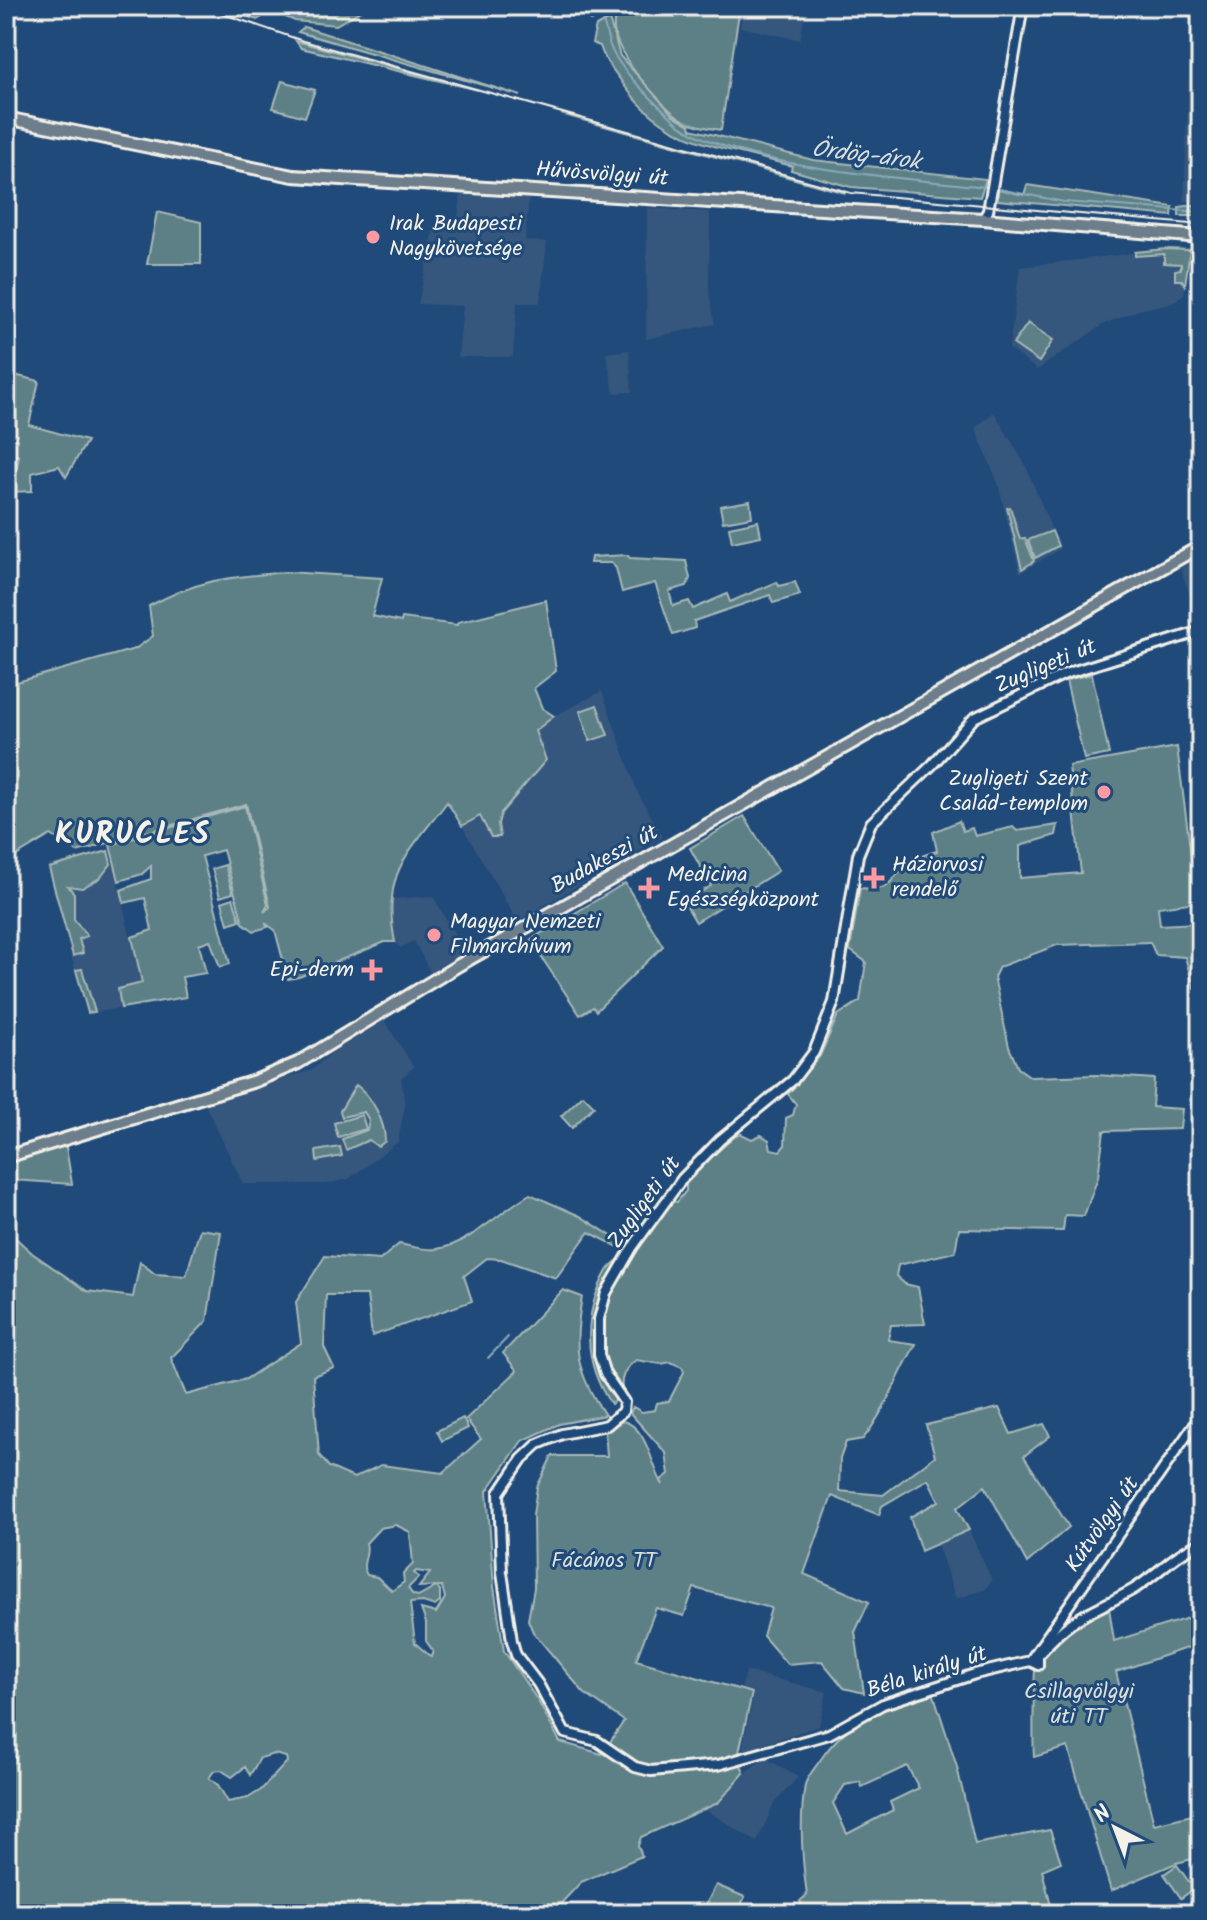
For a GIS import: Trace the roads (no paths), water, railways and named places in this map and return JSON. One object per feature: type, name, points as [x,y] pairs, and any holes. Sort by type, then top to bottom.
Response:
[{"type":"main road","name":"Hűvösvölgyi út","points":[[6,118],[293,176],[983,219],[1201,237]]},
{"type":"main road","name":"Budakeszi út","points":[[6,1157],[255,1081],[298,1063],[459,965],[1201,546]]},
{"type":"street","points":[[983,219],[990,199],[1023,6]]},
{"type":"street","name":"Zugligeti út","points":[[770,1752],[718,1765],[669,1771],[635,1767],[607,1745],[565,1733],[538,1684],[516,1655],[502,1572],[499,1493],[522,1459],[538,1444],[562,1434],[607,1425],[623,1411],[624,1402],[605,1374],[599,1355],[599,1319],[606,1293],[632,1248],[682,1179],[720,1140],[793,1080],[814,1052],[834,1002],[858,855],[871,823],[932,765],[974,718],[1065,674],[1201,631]]},
{"type":"street","name":"Kútvölgyi út","points":[[1034,1657],[1201,1415]]},
{"type":"street","points":[[1034,1657],[1064,1626],[1080,1615],[1134,1589],[1186,1549],[1201,1543]]},
{"type":"street","name":"Béla király út","points":[[770,1752],[840,1729],[883,1704],[1034,1657]]},
{"type":"waterway","name":"Ördög-árok","points":[[281,6],[329,13],[355,6]]},
{"type":"waterway","name":"Ördög-árok","points":[[594,6],[602,18],[612,50],[627,73],[673,119],[698,136],[776,160],[869,175],[987,187]]},
{"type":"waterway","name":"Ördög-árok","points":[[994,188],[1064,202],[1201,212]]},
{"type":"waterway","points":[[488,1358],[508,1337]]},
{"type":"tram line","points":[[200,6],[303,41],[851,193],[1201,225]]},
{"type":"place","name":"Irak Budapesti Nagykövetsége","points":[[373,237]]},
{"type":"place","name":"Zugligeti Szent Család-templom","points":[[1104,792]]},
{"type":"place","name":"Háziorvosi rendelő","points":[[874,878]]},
{"type":"place","name":"Medicina Egészségközpont","points":[[649,888]]},
{"type":"place","name":"Magyar Nemzeti Filmarchívum","points":[[434,935]]},
{"type":"place","name":"Epi-derm","points":[[372,970]]},
{"type":"district","name":"KURUCLES","points":[[133,835]]},
{"type":"park label","name":"Fácános TT","points":[[604,1561]]},
{"type":"park label","name":"Csillagvölgyi úti TT","points":[[1079,1704]]}]
